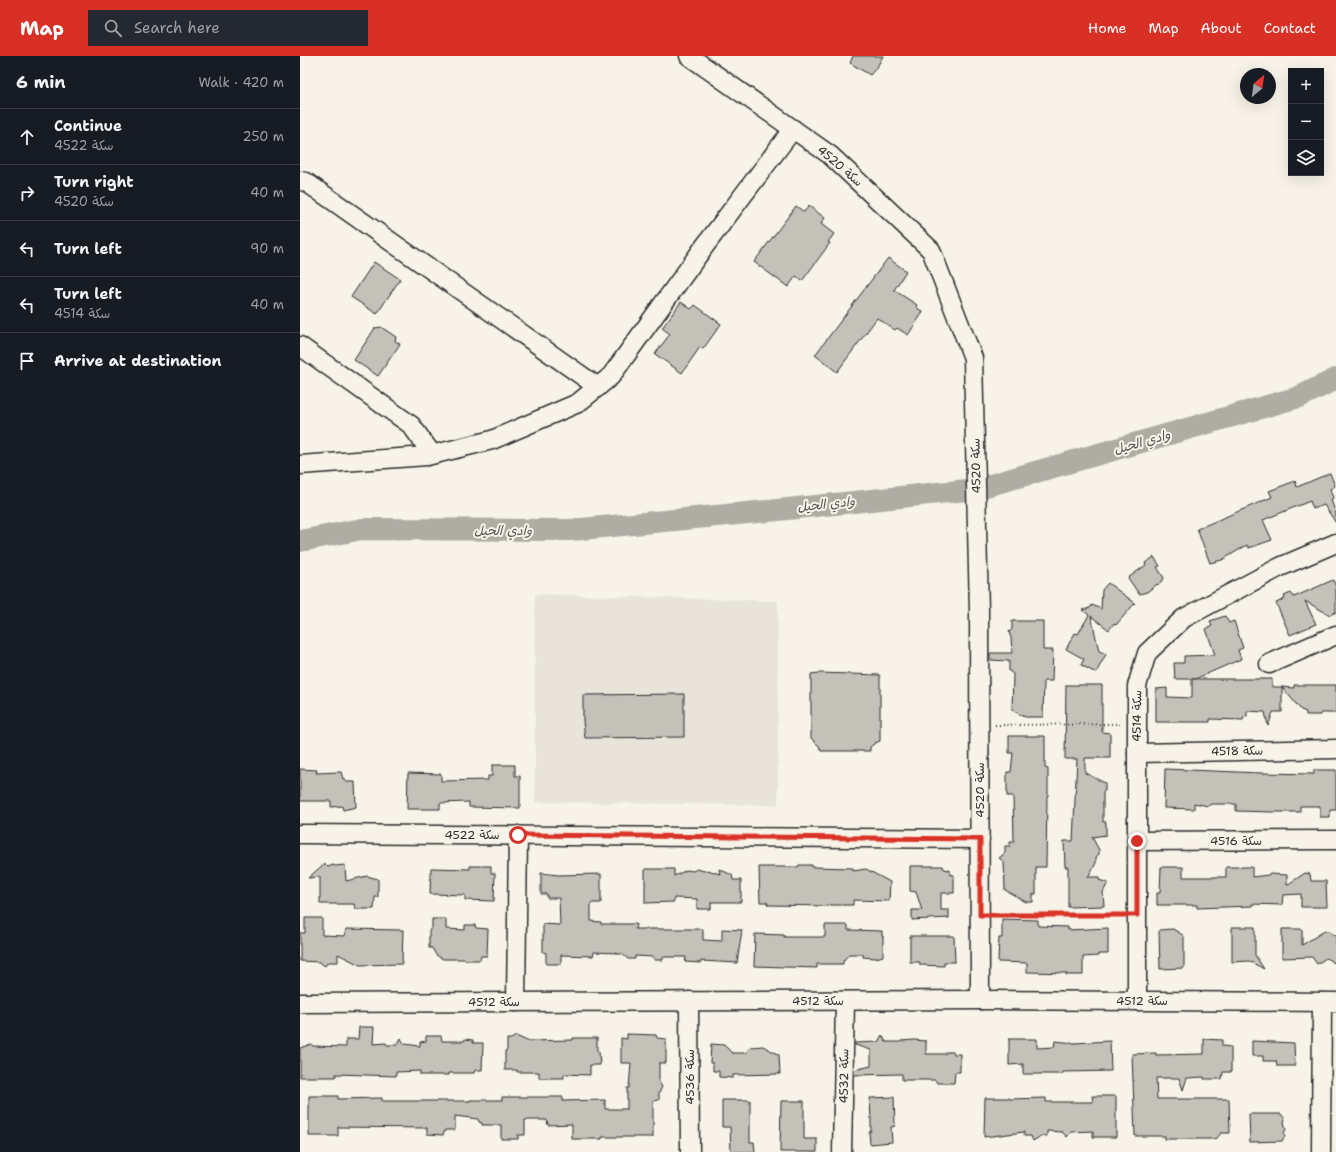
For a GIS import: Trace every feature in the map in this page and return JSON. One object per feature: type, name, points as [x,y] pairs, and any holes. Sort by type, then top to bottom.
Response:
[{"type":"street","name":"سكة 4520","points":[[689,56],[830,155],[932,250],[973,358],[979,611],[980,1000]]},
{"type":"street","points":[[300,465],[432,454],[492,440],[578,403],[611,376],[704,247],[793,129]]},
{"type":"street","points":[[300,181],[306,182],[598,387]]},
{"type":"street","points":[[300,346],[411,424],[432,454]]},
{"type":"street","name":"سكة 4514","points":[[1136,1001],[1137,686],[1147,653],[1184,618],[1280,567],[1336,543]]},
{"type":"street","points":[[1269,664],[1336,635]]},
{"type":"street","name":"سكة 4518","points":[[1137,753],[1336,749]]},
{"type":"street","name":"سكة 4522","points":[[300,834],[980,839]]},
{"type":"street","points":[[516,1002],[518,835]]},
{"type":"street","name":"سكة 4516","points":[[1137,841],[1336,840]]},
{"type":"street","name":"سكة 4512","points":[[300,1004],[980,1000],[1329,1002]]},
{"type":"street","name":"سكة 4532","points":[[842,1152],[845,1001]]},
{"type":"street","name":"سكة 4536","points":[[690,1002],[690,1152]]},
{"type":"street","points":[[1321,1152],[1329,1002]]},
{"type":"path","points":[[980,725],[1137,724]]},
{"type":"path","points":[[980,915],[1137,915]]},
{"type":"shaded area","points":[[535,594],[778,601],[778,805],[535,802]]},
{"type":"building","points":[[853,56],[883,56],[877,67],[870,75],[850,63]]},
{"type":"building","points":[[796,206],[804,212],[809,206],[825,218],[821,224],[834,234],[828,242],[830,243],[802,281],[796,276],[788,287],[754,262]]},
{"type":"building","points":[[888,258],[906,271],[894,290],[917,305],[916,307],[923,312],[908,335],[897,328],[895,330],[877,318],[837,372],[815,355]]},
{"type":"building","points":[[374,262],[400,279],[377,314],[351,297]]},
{"type":"building","points":[[681,302],[691,309],[695,305],[721,324],[703,349],[700,347],[682,373],[655,354],[670,334],[662,328]]},
{"type":"building","points":[[381,327],[396,337],[395,341],[400,344],[378,376],[354,360],[375,328]]},
{"type":"building","points":[[1330,473],[1335,486],[1330,489],[1333,498],[1331,500],[1336,514],[1336,523],[1324,505],[1313,509],[1310,501],[1263,520],[1272,540],[1249,548],[1247,545],[1222,560],[1210,563],[1197,529],[1272,497],[1269,491],[1295,481],[1297,487]]},
{"type":"building","points":[[1154,557],[1160,566],[1157,567],[1164,578],[1159,584],[1147,592],[1139,594],[1128,578]]},
{"type":"building","points":[[1333,580],[1336,587],[1336,612],[1330,615],[1305,601],[1316,624],[1290,635],[1276,603],[1285,599],[1284,596],[1291,593],[1294,597]]},
{"type":"building","points":[[1108,583],[1135,603],[1116,625],[1114,623],[1109,630],[1091,616],[1099,651],[1106,654],[1096,673],[1081,665],[1084,659],[1066,649],[1075,633],[1078,634],[1089,615],[1083,610],[1090,608],[1092,605],[1101,609],[1102,590]]},
{"type":"building","points":[[1225,616],[1229,623],[1234,621],[1243,648],[1238,650],[1241,659],[1195,679],[1175,679],[1174,663],[1184,663],[1184,656],[1215,655],[1206,629],[1212,626],[1210,621]]},
{"type":"building","points":[[1012,621],[1043,621],[1043,650],[1053,650],[1052,681],[1044,681],[1043,717],[1025,717],[1012,710],[1013,674],[1009,671],[1009,661],[990,660],[990,653],[1012,653],[1009,632],[1012,629]]},
{"type":"building","points":[[811,674],[880,675],[880,741],[870,747],[870,751],[821,751],[819,746],[811,738]]},
{"type":"building","points":[[1192,679],[1272,679],[1272,687],[1282,687],[1282,712],[1273,712],[1268,726],[1265,712],[1247,711],[1247,716],[1244,717],[1243,720],[1210,719],[1210,722],[1156,722],[1156,689],[1167,688],[1167,697],[1192,698]]},
{"type":"building","points":[[1066,685],[1102,685],[1102,732],[1110,733],[1110,758],[1085,758],[1085,773],[1105,783],[1105,791],[1103,791],[1103,822],[1106,822],[1106,835],[1092,837],[1099,850],[1099,854],[1096,857],[1096,863],[1088,877],[1099,877],[1099,880],[1108,883],[1103,892],[1104,906],[1068,907],[1068,867],[1065,867],[1064,841],[1073,841],[1077,759],[1065,759]]},
{"type":"building","points":[[1294,685],[1336,685],[1336,713],[1306,715],[1306,712],[1301,710],[1282,687],[1294,688]]},
{"type":"building","points":[[684,694],[684,737],[585,738],[583,721],[583,695]]},
{"type":"building","points":[[1009,736],[1045,736],[1045,768],[1048,769],[1046,867],[1036,867],[1036,894],[1033,894],[1033,902],[1026,902],[1005,890],[1004,862],[999,858],[1005,853],[1005,846],[1010,846],[1010,842],[1014,842],[1013,796],[1007,796],[1007,772],[1011,772],[1013,753],[1009,753]]},
{"type":"building","points":[[492,765],[515,765],[515,776],[520,776],[520,808],[469,807],[469,802],[440,803],[440,809],[407,809],[408,773],[441,774],[441,781],[488,780],[488,776],[492,776]]},
{"type":"building","points":[[300,769],[317,770],[316,773],[341,772],[343,779],[345,779],[346,782],[355,782],[356,807],[343,810],[342,806],[331,807],[331,801],[300,801]]},
{"type":"building","points":[[1165,769],[1314,774],[1314,770],[1336,770],[1336,810],[1330,810],[1330,817],[1320,817],[1320,806],[1300,806],[1300,812],[1236,811],[1236,804],[1211,804],[1208,806],[1194,803],[1194,809],[1164,808]]},
{"type":"building","points":[[324,864],[328,867],[333,865],[345,865],[346,881],[367,876],[378,879],[378,897],[375,897],[374,909],[355,909],[354,904],[320,904],[320,877],[308,878]]},
{"type":"building","points":[[799,865],[812,865],[812,867],[853,868],[853,871],[866,869],[890,882],[889,901],[853,900],[853,905],[828,906],[768,905],[767,902],[760,902],[759,867],[798,867]]},
{"type":"building","points":[[470,866],[491,866],[491,873],[495,873],[494,901],[465,900],[465,895],[430,894],[431,868],[470,869]]},
{"type":"building","points":[[910,866],[943,866],[944,869],[950,870],[950,875],[954,875],[954,893],[941,893],[941,910],[949,910],[949,918],[912,920],[912,910],[922,910],[916,892],[910,891]]},
{"type":"building","points":[[1161,867],[1183,867],[1183,877],[1226,877],[1226,867],[1252,867],[1252,877],[1269,874],[1287,875],[1287,885],[1305,873],[1310,874],[1311,881],[1326,881],[1327,907],[1301,907],[1301,894],[1283,895],[1282,905],[1252,904],[1252,906],[1197,908],[1197,905],[1157,905],[1157,893],[1160,893]]},
{"type":"building","points":[[645,869],[674,869],[674,876],[687,870],[693,871],[697,869],[704,871],[708,870],[720,874],[719,869],[732,875],[733,880],[741,880],[741,902],[711,902],[711,909],[697,909],[697,899],[674,898],[674,902],[645,903]]},
{"type":"building","points":[[541,873],[558,875],[601,874],[601,903],[591,903],[591,921],[601,922],[601,924],[636,924],[635,929],[703,929],[703,940],[722,941],[722,929],[742,930],[737,963],[701,961],[701,963],[685,962],[686,957],[663,957],[663,960],[654,960],[654,957],[635,956],[635,959],[628,959],[622,954],[594,952],[593,956],[561,955],[561,964],[546,964],[546,953],[543,952],[543,924],[560,925],[559,898],[547,898],[547,894],[541,894]]},
{"type":"building","points":[[305,918],[322,918],[322,935],[345,936],[346,929],[403,930],[402,964],[360,965],[338,954],[338,962],[328,962],[325,966],[319,962],[300,961],[300,933],[305,933]]},
{"type":"building","points":[[432,919],[446,919],[446,929],[465,930],[465,925],[475,925],[476,928],[488,929],[487,956],[481,956],[480,960],[465,960],[443,959],[436,955],[432,948],[429,948],[429,930],[432,928]]},
{"type":"building","points":[[1002,919],[1038,920],[1038,926],[1068,927],[1068,930],[1108,928],[1108,954],[1083,957],[1083,975],[1027,972],[1027,963],[998,962],[999,938],[1002,938]]},
{"type":"building","points":[[825,925],[848,925],[848,930],[882,931],[883,956],[876,958],[863,957],[863,954],[849,954],[843,961],[843,964],[817,964],[817,968],[754,966],[755,934],[784,935],[784,937],[825,937]]},
{"type":"building","points":[[1232,927],[1255,927],[1255,955],[1264,969],[1249,961],[1232,962]]},
{"type":"building","points":[[1173,929],[1184,936],[1184,968],[1160,969],[1159,930]]},
{"type":"building","points":[[1282,929],[1302,929],[1302,945],[1326,930],[1336,936],[1336,964],[1326,958],[1317,964],[1312,957],[1282,958]]},
{"type":"building","points":[[910,936],[954,936],[955,962],[944,962],[944,966],[920,965],[920,962],[910,962]]},
{"type":"building","points":[[359,1027],[374,1027],[373,1044],[386,1043],[387,1045],[397,1045],[401,1038],[404,1044],[420,1046],[420,1042],[426,1041],[426,1036],[441,1036],[442,1041],[464,1041],[465,1039],[473,1040],[473,1043],[483,1043],[482,1070],[475,1070],[474,1073],[449,1073],[449,1075],[420,1075],[420,1071],[396,1072],[396,1076],[336,1074],[336,1077],[300,1077],[300,1048],[311,1044],[313,1046],[346,1047],[346,1039],[358,1039]]},
{"type":"building","points":[[627,1034],[656,1035],[657,1038],[666,1039],[666,1063],[659,1063],[659,1082],[662,1087],[659,1093],[659,1100],[653,1101],[653,1137],[602,1137],[602,1139],[572,1139],[572,1124],[548,1125],[547,1120],[525,1120],[525,1135],[518,1135],[518,1139],[501,1139],[501,1125],[482,1125],[478,1119],[455,1116],[455,1130],[445,1130],[443,1135],[427,1134],[427,1128],[338,1127],[338,1136],[309,1136],[309,1096],[338,1096],[338,1099],[382,1098],[382,1101],[470,1101],[502,1100],[502,1097],[563,1097],[563,1101],[605,1100],[605,1109],[627,1109],[627,1088],[629,1088],[631,1063],[621,1063],[621,1038],[627,1039]]},
{"type":"building","points":[[882,1035],[886,1042],[914,1040],[926,1041],[926,1054],[945,1054],[946,1052],[953,1052],[954,1054],[960,1054],[960,1072],[955,1072],[954,1083],[937,1083],[935,1080],[902,1080],[902,1074],[854,1075],[854,1070],[871,1066],[871,1050],[855,1045],[855,1043],[878,1042]]},
{"type":"building","points":[[516,1036],[527,1041],[597,1038],[597,1051],[599,1052],[600,1065],[590,1065],[590,1075],[564,1074],[564,1078],[539,1078],[539,1072],[517,1072],[517,1070],[505,1070],[505,1051],[507,1050],[507,1039],[511,1039]]},
{"type":"building","points":[[1009,1039],[1037,1039],[1037,1048],[1054,1047],[1055,1041],[1074,1043],[1110,1041],[1111,1071],[1063,1072],[1062,1074],[1023,1074],[1023,1064],[1009,1065]]},
{"type":"building","points":[[1204,1039],[1222,1040],[1222,1046],[1231,1047],[1231,1072],[1223,1072],[1222,1079],[1204,1079],[1204,1077],[1187,1078],[1183,1090],[1179,1078],[1156,1078],[1157,1099],[1229,1099],[1230,1133],[1221,1133],[1217,1138],[1213,1139],[1165,1139],[1165,1136],[1135,1136],[1132,1054],[1204,1054]]},
{"type":"building","points":[[1252,1041],[1294,1043],[1295,1066],[1277,1066],[1276,1061],[1263,1061],[1263,1056],[1252,1056]]},
{"type":"building","points":[[711,1044],[724,1045],[732,1053],[746,1053],[750,1047],[763,1046],[779,1055],[780,1074],[733,1075],[733,1078],[719,1077],[719,1071],[713,1071],[713,1063],[710,1063]]},
{"type":"building","points":[[1092,1096],[1116,1096],[1116,1137],[1093,1137],[1093,1131],[1071,1132],[1067,1137],[1062,1132],[1047,1131],[1047,1136],[1041,1136],[1033,1141],[1031,1136],[1024,1136],[1024,1132],[984,1137],[985,1098],[1046,1098],[1046,1102],[1093,1102]]},
{"type":"building","points":[[894,1097],[895,1126],[891,1127],[892,1142],[870,1144],[870,1098]]},
{"type":"building","points":[[722,1100],[750,1100],[750,1142],[754,1142],[755,1152],[731,1152],[730,1127],[722,1127]]},
{"type":"building","points":[[781,1101],[804,1101],[804,1139],[817,1139],[817,1152],[780,1152]]},
{"type":"building","points":[[1249,1114],[1281,1114],[1285,1119],[1284,1122],[1286,1129],[1284,1133],[1285,1136],[1282,1141],[1250,1142]]},
{"type":"waterway","name":"وادي الحيل","points":[[300,541],[362,529],[571,530],[976,489],[1299,397],[1336,379]]},
{"type":"route","points":[[518,835],[980,839],[980,915],[1137,915],[1137,841]]}]
